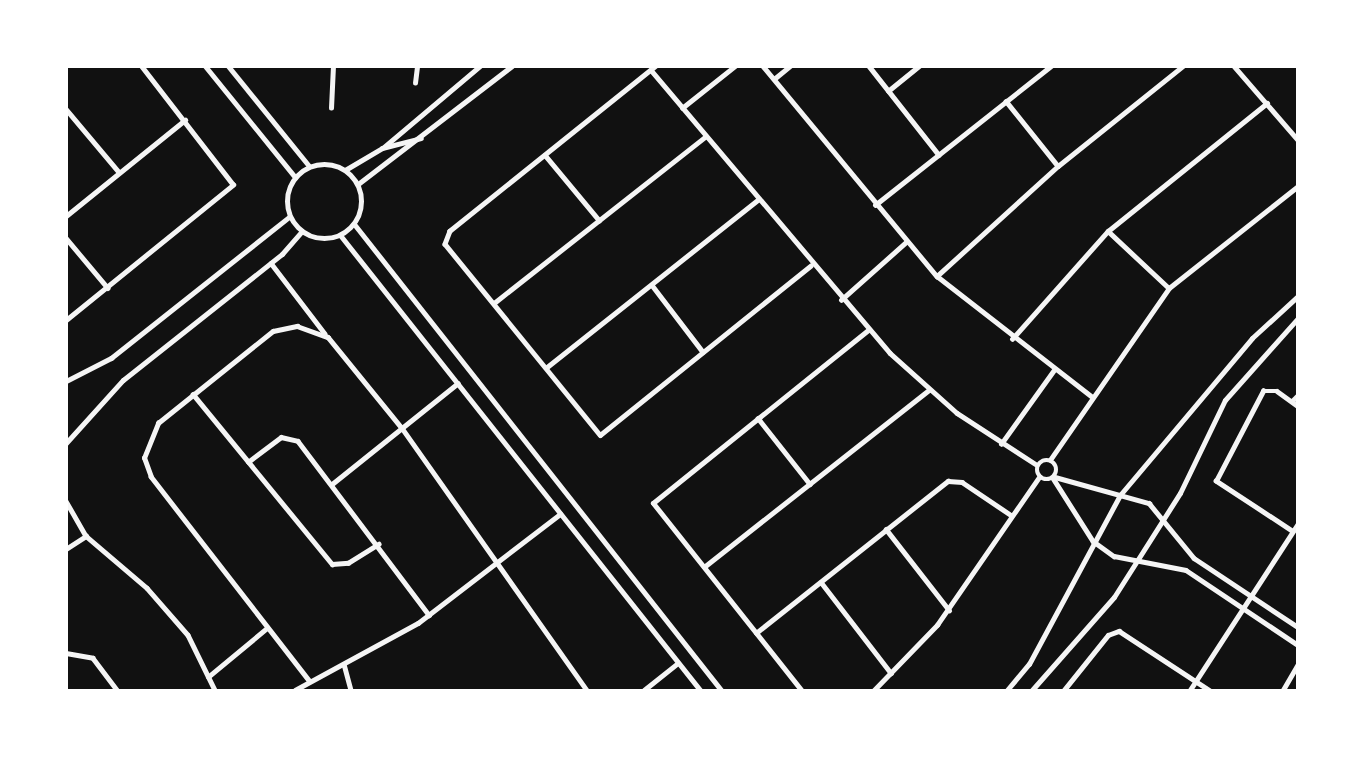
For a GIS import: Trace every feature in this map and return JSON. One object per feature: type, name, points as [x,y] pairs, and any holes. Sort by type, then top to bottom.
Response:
[{"type":"street","points":[[66,320],[229,191],[230,174],[141,66]]},
{"type":"street","points":[[205,66],[295,177]]},
{"type":"street","points":[[228,66],[309,166]]},
{"type":"street","points":[[331,108],[334,66]]},
{"type":"street","points":[[415,83],[416,66]]},
{"type":"street","points":[[345,170],[358,184],[360,212],[354,224],[340,235],[302,231],[290,216],[287,196],[295,177],[309,166],[345,170],[382,148],[480,66]]},
{"type":"street","points":[[358,184],[424,137],[512,66]]},
{"type":"street","points":[[682,108],[735,66]]},
{"type":"street","points":[[763,66],[905,243],[937,276],[1012,339],[1091,396]]},
{"type":"street","points":[[774,79],[790,66]]},
{"type":"street","points":[[869,66],[939,155]]},
{"type":"street","points":[[888,91],[919,66]]},
{"type":"street","points":[[874,205],[1051,66]]},
{"type":"street","points":[[937,276],[1058,166],[1183,66]]},
{"type":"street","points":[[1234,66],[1297,140]]},
{"type":"street","points":[[810,266],[600,435],[445,244],[450,231],[654,68],[682,108],[810,266],[868,330],[929,390],[1001,444],[1037,465]]},
{"type":"street","points":[[1006,101],[1058,166]]},
{"type":"street","points":[[1012,339],[1108,231],[1267,103]]},
{"type":"street","points":[[66,109],[119,172]]},
{"type":"street","points":[[66,216],[185,120]]},
{"type":"street","points":[[382,148],[424,137]]},
{"type":"street","points":[[494,303],[705,137]]},
{"type":"street","points":[[545,155],[599,220]]},
{"type":"street","points":[[1037,465],[1050,460],[1091,396],[1169,288],[1297,186]]},
{"type":"street","points":[[547,367],[758,200]]},
{"type":"street","points":[[66,381],[111,358],[290,216]]},
{"type":"street","points":[[354,224],[721,691]]},
{"type":"street","points":[[66,443],[123,380],[271,263],[302,231]]},
{"type":"street","points":[[1108,231],[1169,288]]},
{"type":"street","points":[[340,235],[700,691]]},
{"type":"street","points":[[66,238],[107,288]]},
{"type":"street","points":[[841,300],[905,243]]},
{"type":"street","points":[[271,263],[402,428],[587,691]]},
{"type":"street","points":[[652,285],[703,352]]},
{"type":"street","points":[[1007,691],[1029,664],[1120,495],[1252,338],[1297,296]]},
{"type":"street","points":[[1032,691],[1139,561],[1225,400],[1297,318]]},
{"type":"street","points":[[309,681],[146,468],[151,433],[193,394],[273,331],[297,326],[328,337]]},
{"type":"street","points":[[801,691],[653,503],[868,330]]},
{"type":"street","points":[[1001,444],[1054,370]]},
{"type":"street","points":[[332,484],[458,383]]},
{"type":"street","points":[[704,567],[929,390]]},
{"type":"street","points":[[1292,531],[1216,481],[1259,397],[1277,391],[1297,406]]},
{"type":"street","points":[[193,394],[332,564],[348,563],[379,544]]},
{"type":"street","points":[[1292,401],[1297,395]]},
{"type":"street","points":[[758,418],[810,484]]},
{"type":"street","points":[[248,462],[290,436],[379,544],[429,615]]},
{"type":"street","points":[[1050,460],[1054,478],[1093,541],[1114,556],[1186,570],[1297,645]]},
{"type":"street","points":[[874,691],[949,610],[1039,477],[1037,465]]},
{"type":"street","points":[[1039,477],[1054,478],[1149,503],[1194,558],[1297,627]]},
{"type":"street","points":[[757,633],[886,529],[952,480],[1011,515]]},
{"type":"street","points":[[66,501],[69,517],[86,536],[170,613],[215,691]]},
{"type":"street","points":[[295,691],[429,615],[561,514]]},
{"type":"street","points":[[1190,691],[1297,524]]},
{"type":"street","points":[[886,529],[949,610]]},
{"type":"street","points":[[66,549],[86,536]]},
{"type":"street","points":[[821,582],[891,673]]},
{"type":"street","points":[[208,677],[267,628]]},
{"type":"street","points":[[1064,691],[1108,635],[1119,631],[1209,691]]},
{"type":"street","points":[[66,653],[93,658],[117,691]]},
{"type":"street","points":[[644,691],[678,663]]},
{"type":"street","points":[[344,664],[351,691]]},
{"type":"street","points":[[1283,691],[1297,664]]}]
